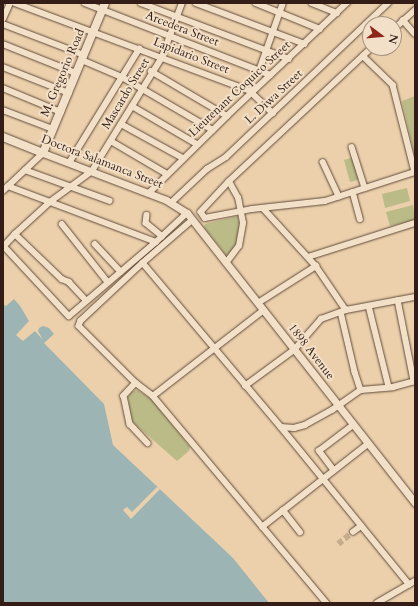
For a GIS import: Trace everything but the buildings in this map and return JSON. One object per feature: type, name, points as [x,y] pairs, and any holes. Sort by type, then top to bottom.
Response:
[{"type":"main road","name":"M. Gregorio Road","points":[[44,153],[104,6]]},
{"type":"main road","name":"Doctora Salamanca Street","points":[[3,138],[44,153]]},
{"type":"street","points":[[3,19],[10,3]]},
{"type":"street","name":"Lapidario Street","points":[[15,3],[162,57],[253,93],[273,113]]},
{"type":"street","name":"Arcedera Street","points":[[85,3],[104,6],[170,36],[271,76]]},
{"type":"street","points":[[141,3],[289,59]]},
{"type":"street","name":"Mascardo Street","points":[[92,171],[122,124],[151,71],[162,57],[182,3]]},
{"type":"street","points":[[196,3],[305,44]]},
{"type":"street","points":[[256,3],[320,29]]},
{"type":"street","points":[[259,70],[283,3]]},
{"type":"street","points":[[312,3],[337,13]]},
{"type":"street","name":"Lieutenant Coquico Street","points":[[149,193],[197,144],[347,3]]},
{"type":"street","name":"L. Diwa Street","points":[[172,202],[204,172],[226,157],[388,3]]},
{"type":"street","points":[[415,10],[404,20],[415,34]]},
{"type":"street","points":[[3,24],[83,57],[122,77],[212,130]]},
{"type":"street","points":[[3,44],[76,73]]},
{"type":"street","points":[[69,163],[139,49]]},
{"type":"street","points":[[363,56],[393,85],[415,172],[325,201],[242,211],[205,218],[201,212],[229,182],[363,56]]},
{"type":"street","points":[[3,67],[68,93]]},
{"type":"street","points":[[151,71],[227,116]]},
{"type":"street","points":[[3,88],[60,112]]},
{"type":"street","points":[[132,106],[197,144]]},
{"type":"street","points":[[3,110],[53,129]]},
{"type":"street","points":[[122,124],[183,158]]},
{"type":"street","points":[[111,141],[167,174]]},
{"type":"street","points":[[352,147],[365,188]]},
{"type":"street","points":[[3,191],[44,153]]},
{"type":"street","name":"Doctora Salamanca Street","points":[[44,153],[172,202],[190,216]]},
{"type":"street","points":[[323,162],[339,196]]},
{"type":"street","points":[[25,170],[110,201]]},
{"type":"street","points":[[92,171],[50,202],[4,246],[66,316],[70,316],[86,300],[162,236],[190,216]]},
{"type":"street","points":[[226,263],[239,246],[242,235],[242,211],[236,191],[229,182]]},
{"type":"street","points":[[8,186],[156,242]]},
{"type":"street","points":[[353,192],[360,219]]},
{"type":"street","points":[[264,209],[316,266],[344,311],[355,372],[361,390]]},
{"type":"street","points":[[147,215],[146,223],[162,236]]},
{"type":"street","points":[[190,216],[143,263],[81,321],[79,326],[136,383],[153,396],[327,603]]},
{"type":"street","name":"1898 Avenue","points":[[190,216],[368,444],[411,493],[415,503]]},
{"type":"street","points":[[308,257],[415,223]]},
{"type":"street","points":[[62,224],[108,282]]},
{"type":"street","points":[[15,234],[62,279],[69,282],[86,300]]},
{"type":"street","points":[[95,244],[120,272]]},
{"type":"street","points":[[143,263],[213,349],[281,427],[409,584]]},
{"type":"street","points":[[258,303],[316,266]]},
{"type":"street","points":[[245,386],[294,350],[321,319],[344,311],[415,297]]},
{"type":"street","points":[[281,427],[294,428],[305,424],[361,390],[389,387],[415,381],[398,300]]},
{"type":"street","points":[[369,306],[389,387]]},
{"type":"street","points":[[153,396],[264,310]]},
{"type":"street","points":[[136,383],[124,396],[130,424],[148,443]]},
{"type":"street","points":[[334,471],[319,451],[353,425]]},
{"type":"street","points":[[262,527],[368,444]]},
{"type":"street","points":[[283,510],[300,532]]},
{"type":"street","points":[[353,532],[361,526]]},
{"type":"street","points":[[377,603],[415,581]]},
{"type":"green space","points":[[415,96],[415,158],[402,101]]},
{"type":"green space","points":[[354,157],[361,179],[350,182],[344,160]]},
{"type":"green space","points":[[407,188],[410,201],[385,208],[382,194]]},
{"type":"green space","points":[[413,205],[415,220],[390,226],[386,212]]},
{"type":"green space","points":[[238,216],[240,231],[237,242],[230,254],[226,255],[204,227],[205,224]]},
{"type":"green space","points":[[137,390],[151,399],[190,447],[189,451],[177,461],[131,419],[128,397],[132,392]]},
{"type":"water","points":[[14,299],[29,321],[16,335],[23,341],[35,331],[43,340],[38,331],[39,328],[43,326],[49,328],[54,334],[44,343],[104,404],[113,445],[233,558],[269,603],[3,603],[3,304],[6,306]]},
{"type":"pier","points":[[157,487],[160,489],[131,519],[123,510],[127,507],[132,512]]},
{"type":"tunnel","points":[[338,544],[353,532]]}]
